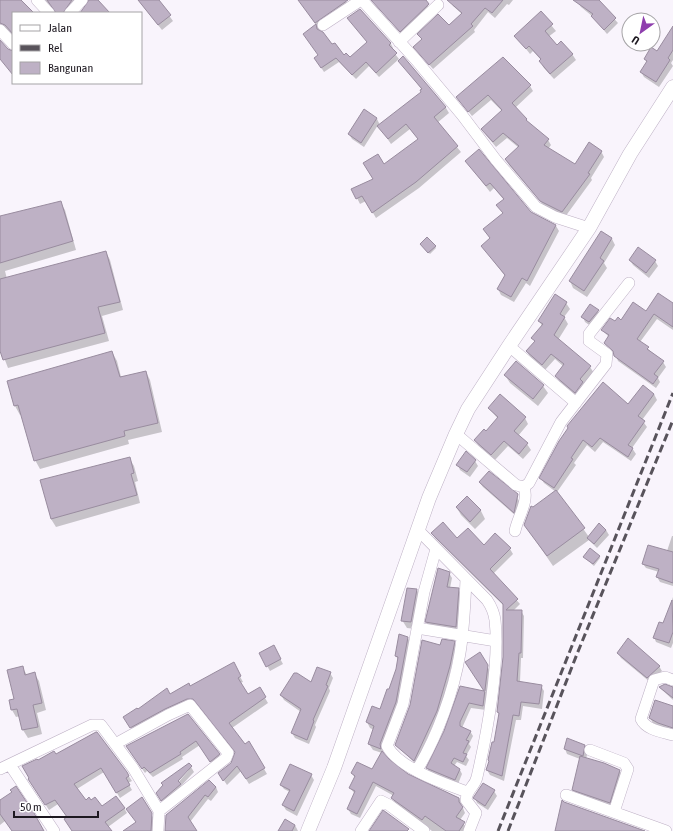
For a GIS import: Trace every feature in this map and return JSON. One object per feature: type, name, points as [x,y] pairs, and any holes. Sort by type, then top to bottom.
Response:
[{"type":"street","points":[[37,0],[48,12]]},
{"type":"street","points":[[71,12],[82,0]]},
{"type":"street","points":[[323,24],[362,0],[416,60],[462,115],[496,160],[536,207],[555,217],[589,228]]},
{"type":"street","points":[[399,42],[438,5]]},
{"type":"street","points":[[0,30],[12,43]]},
{"type":"street","points":[[308,831],[334,768],[418,530],[456,434],[468,409],[589,228],[630,154],[673,87]]},
{"type":"street","points":[[524,487],[529,483],[561,422],[606,364],[608,358],[607,354],[589,341],[589,334],[629,283]]},
{"type":"street","points":[[509,346],[576,403]]},
{"type":"street","points":[[456,434],[516,485],[524,487]]},
{"type":"street","points":[[515,531],[518,517],[526,501],[524,487]]},
{"type":"street","points":[[418,530],[487,600],[493,610],[496,641],[494,672],[488,718],[477,779],[467,792],[466,800],[476,813],[469,831]]},
{"type":"street","points":[[436,549],[424,592],[403,704],[387,746],[402,762],[467,792]]},
{"type":"street","points":[[417,770],[446,705],[455,676],[462,636],[466,579]]},
{"type":"street","points":[[417,628],[496,641]]},
{"type":"street","points":[[673,678],[664,677],[654,680],[641,720],[643,724],[648,727],[673,735]]},
{"type":"street","points":[[116,743],[190,705],[227,751],[226,758],[158,811]]},
{"type":"street","points":[[54,831],[5,767],[92,725],[97,724],[105,727],[133,768],[158,811],[158,831]]},
{"type":"street","points":[[590,750],[627,766],[628,773],[614,812]]},
{"type":"street","points":[[566,795],[666,831]]},
{"type":"street","points":[[361,831],[381,801],[389,805],[423,831]]},
{"type":"building","points":[[0,0],[21,0],[33,12],[12,12],[12,33],[5,25],[0,23]]},
{"type":"building","points":[[47,0],[72,0],[64,12],[55,12]]},
{"type":"building","points":[[89,0],[98,0],[109,12],[81,12]]},
{"type":"building","points":[[138,0],[159,0],[171,15],[158,25]]},
{"type":"building","points":[[298,0],[348,0],[315,23]]},
{"type":"building","points":[[371,0],[426,0],[429,4],[400,32]]},
{"type":"building","points":[[447,0],[503,0],[492,13],[485,8],[471,24],[473,26],[429,65],[413,47],[422,39],[417,34],[438,14],[449,25],[462,13]]},
{"type":"building","points":[[573,0],[599,0],[616,18],[604,30],[591,16],[593,14]]},
{"type":"building","points":[[360,9],[391,43],[389,45],[397,53],[376,73],[366,62],[352,75],[336,58],[321,68],[314,58],[318,55],[303,34],[316,24],[317,29],[323,32],[332,44],[335,43],[344,55],[346,53],[350,57],[367,42],[347,18]]},
{"type":"building","points":[[541,11],[553,24],[545,31],[557,45],[561,41],[573,54],[550,74],[539,61],[541,59],[529,46],[526,49],[514,36]]},
{"type":"building","points":[[673,26],[673,50],[668,58],[670,60],[656,82],[640,72],[647,61],[644,59],[648,52],[661,52],[661,45]]},
{"type":"building","points":[[0,40],[8,49],[12,51],[12,74],[0,59]]},
{"type":"building","points":[[403,56],[446,107],[434,117],[458,146],[416,182],[372,213],[362,196],[356,199],[351,189],[373,179],[363,163],[378,154],[384,164],[418,139],[406,124],[388,139],[377,126],[421,92],[420,90],[422,89],[398,61]]},
{"type":"building","points":[[503,57],[531,85],[512,103],[527,119],[526,120],[549,139],[544,145],[575,164],[589,142],[602,151],[588,173],[590,174],[562,212],[540,201],[505,159],[519,146],[503,133],[493,142],[481,129],[502,110],[488,95],[468,112],[456,97]]},
{"type":"building","points":[[364,109],[377,118],[361,143],[348,134]]},
{"type":"building","points":[[479,149],[531,212],[556,225],[527,281],[522,278],[511,297],[497,289],[505,275],[481,246],[490,238],[483,229],[503,213],[496,205],[504,199],[490,183],[486,186],[465,161]]},
{"type":"building","points":[[61,201],[73,241],[0,263],[0,216]]},
{"type":"building","points":[[601,231],[612,238],[600,258],[604,261],[584,291],[569,281]]},
{"type":"building","points":[[427,237],[436,246],[428,253],[420,244]]},
{"type":"building","points":[[638,247],[656,260],[646,273],[629,260]]},
{"type":"building","points":[[106,251],[120,302],[98,307],[105,333],[3,360],[0,351],[0,279]]},
{"type":"building","points":[[658,293],[673,303],[673,327],[654,314],[637,339],[649,347],[647,349],[664,361],[654,374],[658,377],[653,384],[614,356],[613,351],[604,343],[609,335],[601,330],[610,318],[615,321],[618,317],[621,320],[633,302],[646,311]]},
{"type":"building","points":[[555,294],[567,302],[560,314],[565,317],[554,335],[591,366],[580,379],[583,382],[575,393],[555,376],[564,364],[551,354],[542,365],[526,351],[535,341],[531,338],[543,324],[538,321]]},
{"type":"building","points":[[590,304],[599,310],[589,322],[581,317]]},
{"type":"building","points":[[112,351],[120,377],[146,371],[158,423],[124,431],[125,436],[34,461],[18,405],[14,406],[7,381]]},
{"type":"building","points":[[516,361],[544,385],[533,399],[504,375]]},
{"type":"building","points":[[603,382],[628,404],[643,385],[654,394],[638,416],[645,421],[628,445],[633,448],[628,457],[600,438],[592,447],[583,440],[571,458],[573,459],[554,488],[539,478],[559,441],[568,428],[567,426]]},
{"type":"building","points":[[500,394],[526,417],[514,431],[528,443],[519,454],[504,441],[491,455],[474,440],[484,429],[486,431],[498,417],[488,408]]},
{"type":"building","points":[[466,451],[476,460],[467,472],[456,465]]},
{"type":"building","points":[[130,457],[134,473],[131,474],[137,495],[51,519],[40,480]]},
{"type":"building","points":[[489,471],[518,494],[514,513],[479,482]]},
{"type":"building","points":[[556,490],[585,528],[547,556],[524,525],[531,506],[533,507]]},
{"type":"building","points":[[467,496],[481,510],[470,522],[456,507]]},
{"type":"building","points":[[443,522],[457,538],[468,528],[484,545],[495,533],[511,548],[490,569],[518,599],[506,610],[522,610],[521,653],[519,653],[517,681],[542,685],[539,704],[521,702],[519,716],[513,715],[502,776],[486,770],[492,742],[494,742],[499,713],[497,712],[503,657],[503,604],[431,533]]},
{"type":"building","points":[[599,523],[606,530],[594,544],[587,538]]},
{"type":"building","points":[[648,545],[673,552],[673,583],[656,577],[659,569],[642,564]]},
{"type":"building","points":[[590,548],[600,556],[593,564],[583,557]]},
{"type":"building","points":[[438,568],[450,572],[447,587],[459,588],[456,627],[425,622]]},
{"type":"building","points":[[407,588],[417,589],[411,622],[401,621]]},
{"type":"building","points":[[672,600],[673,632],[669,643],[653,638],[659,622],[663,623]]},
{"type":"building","points":[[399,634],[408,637],[396,702],[380,744],[381,749],[368,744],[374,726],[366,722],[372,706],[380,709],[387,689],[389,689],[396,669],[398,657],[395,656]]},
{"type":"building","points":[[628,638],[660,666],[647,678],[617,653]]},
{"type":"building","points":[[442,639],[455,641],[450,666],[437,711],[414,761],[395,745],[410,705],[422,640],[440,645]]},
{"type":"building","points":[[274,645],[281,659],[266,667],[259,653]]},
{"type":"building","points":[[480,652],[488,665],[483,706],[469,703],[460,722],[460,726],[471,731],[466,740],[469,741],[463,753],[467,754],[463,762],[454,758],[451,763],[460,769],[455,780],[426,768],[444,731],[460,686],[484,691],[465,662]]},
{"type":"building","points":[[234,662],[241,676],[238,678],[248,694],[260,687],[266,697],[229,723],[245,744],[249,741],[265,768],[246,779],[237,766],[223,781],[218,773],[231,763],[235,752],[193,699],[187,699],[165,709],[130,728],[123,717],[137,708],[138,709],[167,688],[170,694],[189,683],[190,686]]},
{"type":"building","points":[[23,666],[25,675],[35,672],[42,703],[33,705],[38,727],[22,730],[17,709],[11,710],[9,700],[14,699],[7,670]]},
{"type":"building","points":[[317,667],[331,672],[326,685],[328,686],[313,720],[314,721],[307,740],[291,733],[301,709],[280,695],[294,673],[297,673],[311,682]]},
{"type":"building","points":[[665,684],[673,687],[673,698],[659,687]]},
{"type":"building","points":[[655,700],[673,706],[673,728],[649,718]]},
{"type":"building","points":[[188,714],[220,754],[210,762],[196,741],[180,752],[181,754],[150,773],[144,767],[142,769],[126,746]]},
{"type":"building","points":[[96,732],[127,772],[129,776],[126,778],[130,785],[116,793],[101,768],[74,784],[86,800],[89,797],[91,800],[95,797],[102,806],[116,796],[125,808],[105,822],[112,831],[72,831],[64,819],[67,817],[55,800],[45,805],[28,779],[29,778],[22,766],[37,759],[38,760],[54,751],[56,754]]},
{"type":"building","points":[[567,738],[585,745],[583,756],[564,749]]},
{"type":"building","points":[[382,751],[389,759],[408,774],[459,798],[459,802],[463,807],[456,817],[465,822],[459,831],[446,831],[425,816],[422,820],[391,798],[394,793],[373,782],[357,814],[347,809],[355,791],[349,788],[355,776],[351,773],[357,762],[372,769]]},
{"type":"building","points":[[580,756],[604,763],[620,770],[610,803],[572,790]]},
{"type":"building","points":[[189,763],[192,766],[178,781],[181,784],[161,801],[156,793],[163,785],[161,783]]},
{"type":"building","points":[[290,764],[312,774],[294,811],[282,805],[290,790],[280,785]]},
{"type":"building","points":[[209,780],[216,787],[208,797],[205,795],[188,817],[197,831],[165,831],[166,815]]},
{"type":"building","points":[[483,783],[495,790],[485,806],[473,798]]},
{"type":"building","points":[[16,786],[44,831],[12,831],[0,814],[0,800],[12,792],[10,790]]},
{"type":"building","points":[[142,797],[152,813],[151,831],[123,831],[136,822],[126,809]]},
{"type":"building","points":[[562,800],[564,802],[645,831],[555,831]]},
{"type":"building","points":[[383,810],[409,829],[407,831],[369,831]]},
{"type":"building","points":[[285,819],[295,825],[292,831],[278,831]]},
{"type":"railway","points":[[498,831],[673,393]]},
{"type":"railway","points":[[508,831],[577,654],[673,420]]}]
